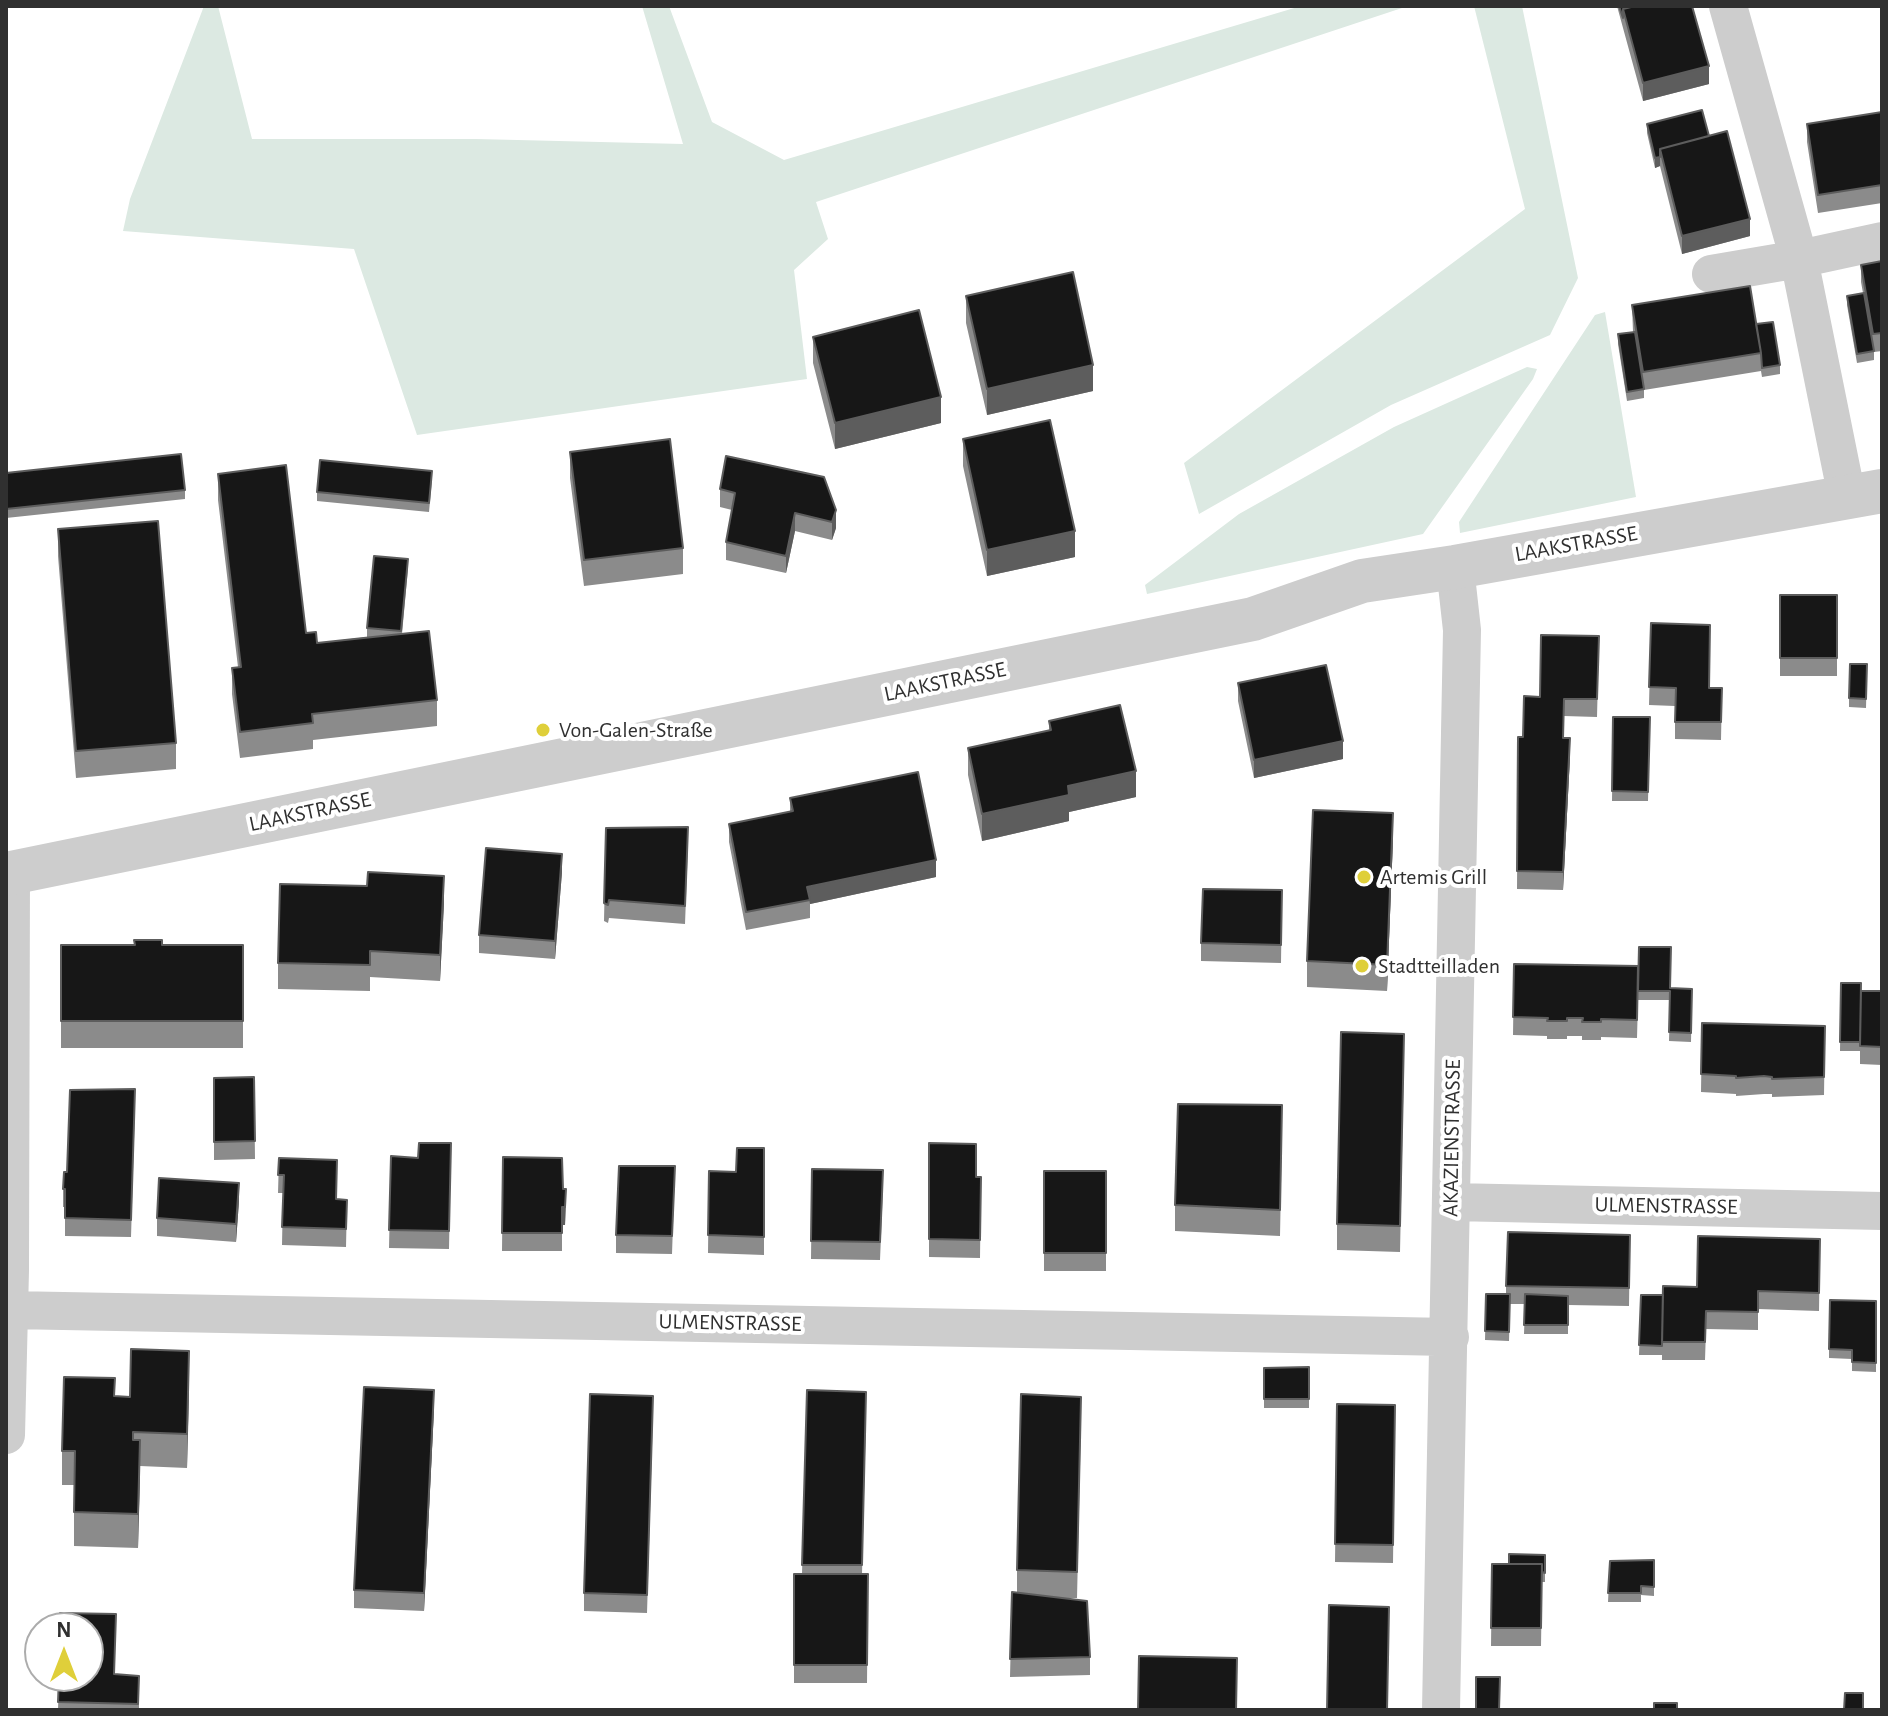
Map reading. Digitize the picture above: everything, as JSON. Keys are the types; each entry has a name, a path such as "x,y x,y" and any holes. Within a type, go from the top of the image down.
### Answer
{"street":[{"path":"1728,6 1864,494"},
{"path":"1711,274 1882,241"},
{"name":"LAAKSTRASSE","path":"9,874 1253,619 1362,581 1864,494"},
{"name":"AKAZIENSTRASSE","path":"1441,1710 1462,630 1455,567"},
{"path":"6,1435 10,1310 9,874"},
{"name":"ULMENSTRASSE","path":"1451,1202 1882,1211"},
{"name":"ULMENSTRASSE","path":"10,1310 1450,1337"}],"shaded area":[{"path":"204,6 218,6 252,139 476,139 683,144 642,6 669,6 712,122 784,160 1301,6 1408,6 816,202 828,239 794,270 807,379 417,435 354,249 123,231 130,199"},
{"path":"1474,6 1522,6 1578,278 1550,335 1391,405 1199,514 1184,463 1525,209"},
{"path":"1605,312 1636,497 1460,533 1459,522 1595,315"},
{"path":"1527,367 1537,369 1533,379 1423,534 1147,594 1145,585 1239,514 1394,427"}],"building":[{"path":"1619,6 1635,6 1623,9 1623,18"},
{"path":"1635,6 1692,6 1709,66 1643,83 1623,9"},
{"path":"1702,110 1709,136 1660,149 1660,157 1655,158 1647,124"},
{"path":"1882,112 1882,185 1818,195 1807,124"},
{"path":"1727,131 1750,219 1682,236 1660,149"},
{"path":"1882,261 1882,333 1873,334 1861,265"},
{"path":"1073,272 1093,365 987,389 966,296"},
{"path":"1750,286 1761,353 1643,372 1632,305"},
{"path":"1864,293 1874,351 1857,354 1847,296"},
{"path":"919,310 941,397 835,423 813,337"},
{"path":"1773,322 1780,365 1762,368 1756,324"},
{"path":"1635,332 1644,389 1627,392 1618,334"},
{"path":"1050,420 1075,531 987,550 963,439"},
{"path":"670,439 683,548 584,560 570,452"},
{"path":"181,454 185,490 6,509 6,473"},
{"path":"726,456 824,477 836,510 832,522 795,513 786,556 726,542 735,493 720,489"},
{"path":"320,460 432,471 429,503 317,492"},
{"path":"286,465 306,633 316,632 317,643 429,631 437,700 312,714 313,723 240,732 232,668 241,667 218,474"},
{"path":"158,521 176,743 76,751 58,529"},
{"path":"374,556 408,559 401,631 367,628"},
{"path":"1780,595 1837,595 1837,658 1780,658"},
{"path":"1651,623 1710,625 1709,688 1722,688 1721,722 1675,722 1676,688 1649,687"},
{"path":"1541,635 1599,636 1597,699 1564,699 1563,738 1570,738 1563,872 1517,871 1518,737 1523,737 1524,696 1540,697"},
{"path":"1850,664 1867,664 1866,699 1849,698"},
{"path":"1326,665 1343,741 1254,760 1238,683"},
{"path":"1120,705 1136,771 1068,786 1069,795 982,814 968,748 1051,730 1049,721"},
{"path":"1613,717 1650,717 1648,792 1612,791"},
{"path":"918,772 936,860 807,887 810,900 746,912 729,824 793,811 790,798"},
{"path":"1313,810 1393,813 1387,965 1307,961"},
{"path":"688,827 685,906 609,900 608,905 604,903 606,828"},
{"path":"486,848 562,854 555,941 479,935"},
{"path":"368,872 444,876 440,955 370,951 370,965 278,963 280,884 367,886"},
{"path":"1203,889 1282,890 1281,945 1201,943"},
{"path":"134,940 162,940 162,945 243,945 243,1021 61,1021 61,945 135,945"},
{"path":"1639,947 1671,947 1670,988 1692,989 1691,1033 1669,1032 1670,991 1638,991"},
{"path":"1514,964 1638,966 1637,1020 1582,1022 1583,1018 1547,1021 1548,1018 1513,1017"},
{"path":"1841,983 1861,983 1860,1042 1840,1042"},
{"path":"1861,991 1882,991 1882,1047 1860,1046"},
{"path":"1702,1023 1825,1026 1824,1077 1772,1079 1764,1076 1736,1078 1701,1074"},
{"path":"1341,1032 1404,1034 1400,1226 1337,1224"},
{"path":"254,1077 255,1141 214,1142 214,1078"},
{"path":"135,1089 131,1220 65,1218 63,1189 64,1172 67,1172 70,1090"},
{"path":"1178,1104 1282,1105 1280,1210 1175,1205"},
{"path":"419,1143 451,1143 449,1231 389,1230 391,1156 418,1158"},
{"path":"929,1143 976,1144 976,1177 981,1177 980,1240 929,1239"},
{"path":"737,1148 764,1148 764,1237 708,1235 709,1171 736,1172"},
{"path":"503,1157 562,1158 563,1189 566,1189 562,1233 502,1233"},
{"path":"279,1158 337,1160 336,1199 347,1200 346,1229 282,1227 284,1175 278,1175"},
{"path":"619,1166 675,1166 672,1236 616,1235"},
{"path":"812,1169 883,1170 880,1242 811,1241"},
{"path":"1044,1171 1106,1171 1106,1253 1044,1253"},
{"path":"159,1178 239,1183 236,1224 157,1218"},
{"path":"1508,1232 1630,1235 1629,1288 1506,1286"},
{"path":"1698,1236 1820,1239 1819,1293 1758,1291 1758,1312 1706,1311 1705,1342 1662,1342 1663,1286 1697,1287"},
{"path":"1486,1294 1510,1294 1509,1332 1485,1331"},
{"path":"1525,1294 1568,1296 1568,1325 1524,1325"},
{"path":"1641,1295 1663,1295 1662,1346 1639,1345"},
{"path":"1830,1300 1876,1301 1876,1363 1852,1362 1852,1350 1829,1349"},
{"path":"131,1349 189,1351 187,1434 133,1432 133,1440 140,1440 138,1514 74,1512 75,1451 62,1451 64,1377 115,1378 114,1396 130,1397"},
{"path":"1309,1367 1309,1399 1264,1399 1264,1368"},
{"path":"364,1387 434,1390 424,1593 354,1590"},
{"path":"807,1390 866,1392 862,1565 802,1565"},
{"path":"590,1394 653,1396 647,1595 584,1593"},
{"path":"1021,1394 1081,1397 1077,1572 1017,1570"},
{"path":"1337,1404 1395,1405 1393,1545 1335,1544"},
{"path":"1509,1554 1545,1555 1545,1573 1542,1572 1542,1564 1509,1564"},
{"path":"1654,1560 1654,1587 1641,1586 1641,1593 1608,1593 1610,1561"},
{"path":"1492,1564 1542,1564 1541,1628 1491,1628"},
{"path":"794,1574 868,1574 867,1665 794,1665"},
{"path":"1012,1592 1087,1601 1090,1657 1010,1659"},
{"path":"1329,1605 1389,1607 1387,1710 1327,1710"},
{"path":"104,1614 116,1614 114,1674 139,1676 138,1704 58,1702 58,1692 104,1692"},
{"path":"1139,1656 1237,1658 1236,1710 1138,1710"},
{"path":"1476,1677 1500,1677 1499,1710 1476,1710"},
{"path":"1845,1693 1863,1693 1863,1710 1844,1710"},
{"path":"1654,1703 1677,1703 1677,1710 1654,1710"}],"place":[{"name":"Von-Galen-Straße","path":"543,730"},
{"name":"Artemis Grill","path":"1364,877"},
{"name":"Stadtteilladen","path":"1362,966"}]}
